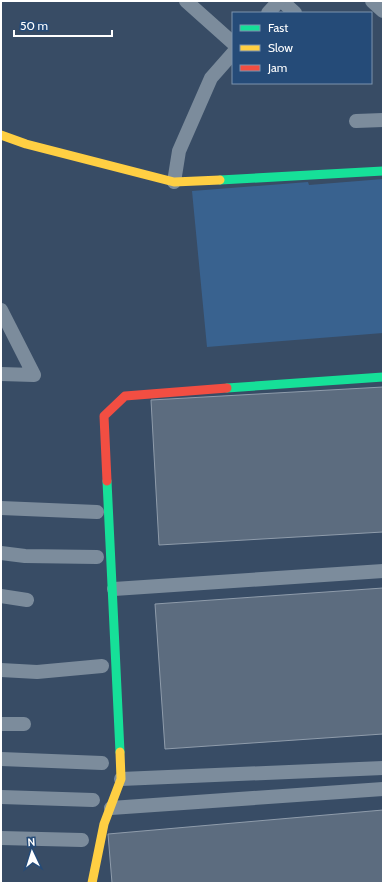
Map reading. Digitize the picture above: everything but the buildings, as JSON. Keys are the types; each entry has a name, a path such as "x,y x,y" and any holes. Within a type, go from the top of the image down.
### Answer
{"street":[{"path":"186,1 232,42"},
{"path":"269,12 279,1"},
{"path":"282,1 294,12"},
{"path":"372,1 383,11"},
{"path":"174,182 179,151 211,78 232,54"},
{"path":"356,120 383,120"},
{"path":"1,135 26,144 174,182 383,171"},
{"path":"1,310 34,375 1,374"},
{"path":"92,883 104,824 121,779 114,589 104,416 125,396 383,376"},
{"path":"1,508 97,512"},
{"path":"1,553 25,556 97,557"},
{"path":"114,589 383,571"},
{"path":"1,596 27,600"},
{"path":"1,670 37,672 102,666"},
{"path":"1,724 24,724"},
{"path":"1,759 102,763"},
{"path":"121,779 383,768"},
{"path":"111,808 383,788"},
{"path":"1,798 93,800"},
{"path":"1,838 82,840"}],"shaded area":[{"path":"383,179 383,333 207,347 192,191 308,182 309,185"}],"traffic: fast":[{"path":"220,180 383,171"},
{"path":"227,388 383,377"},
{"path":"107,481 120,752"}],"traffic: slow":[{"path":"1,135 26,144 174,182 220,180"},
{"path":"92,883 104,824 121,779 120,752"}],"traffic: jam":[{"path":"107,481 104,416 125,396 227,388"}]}
